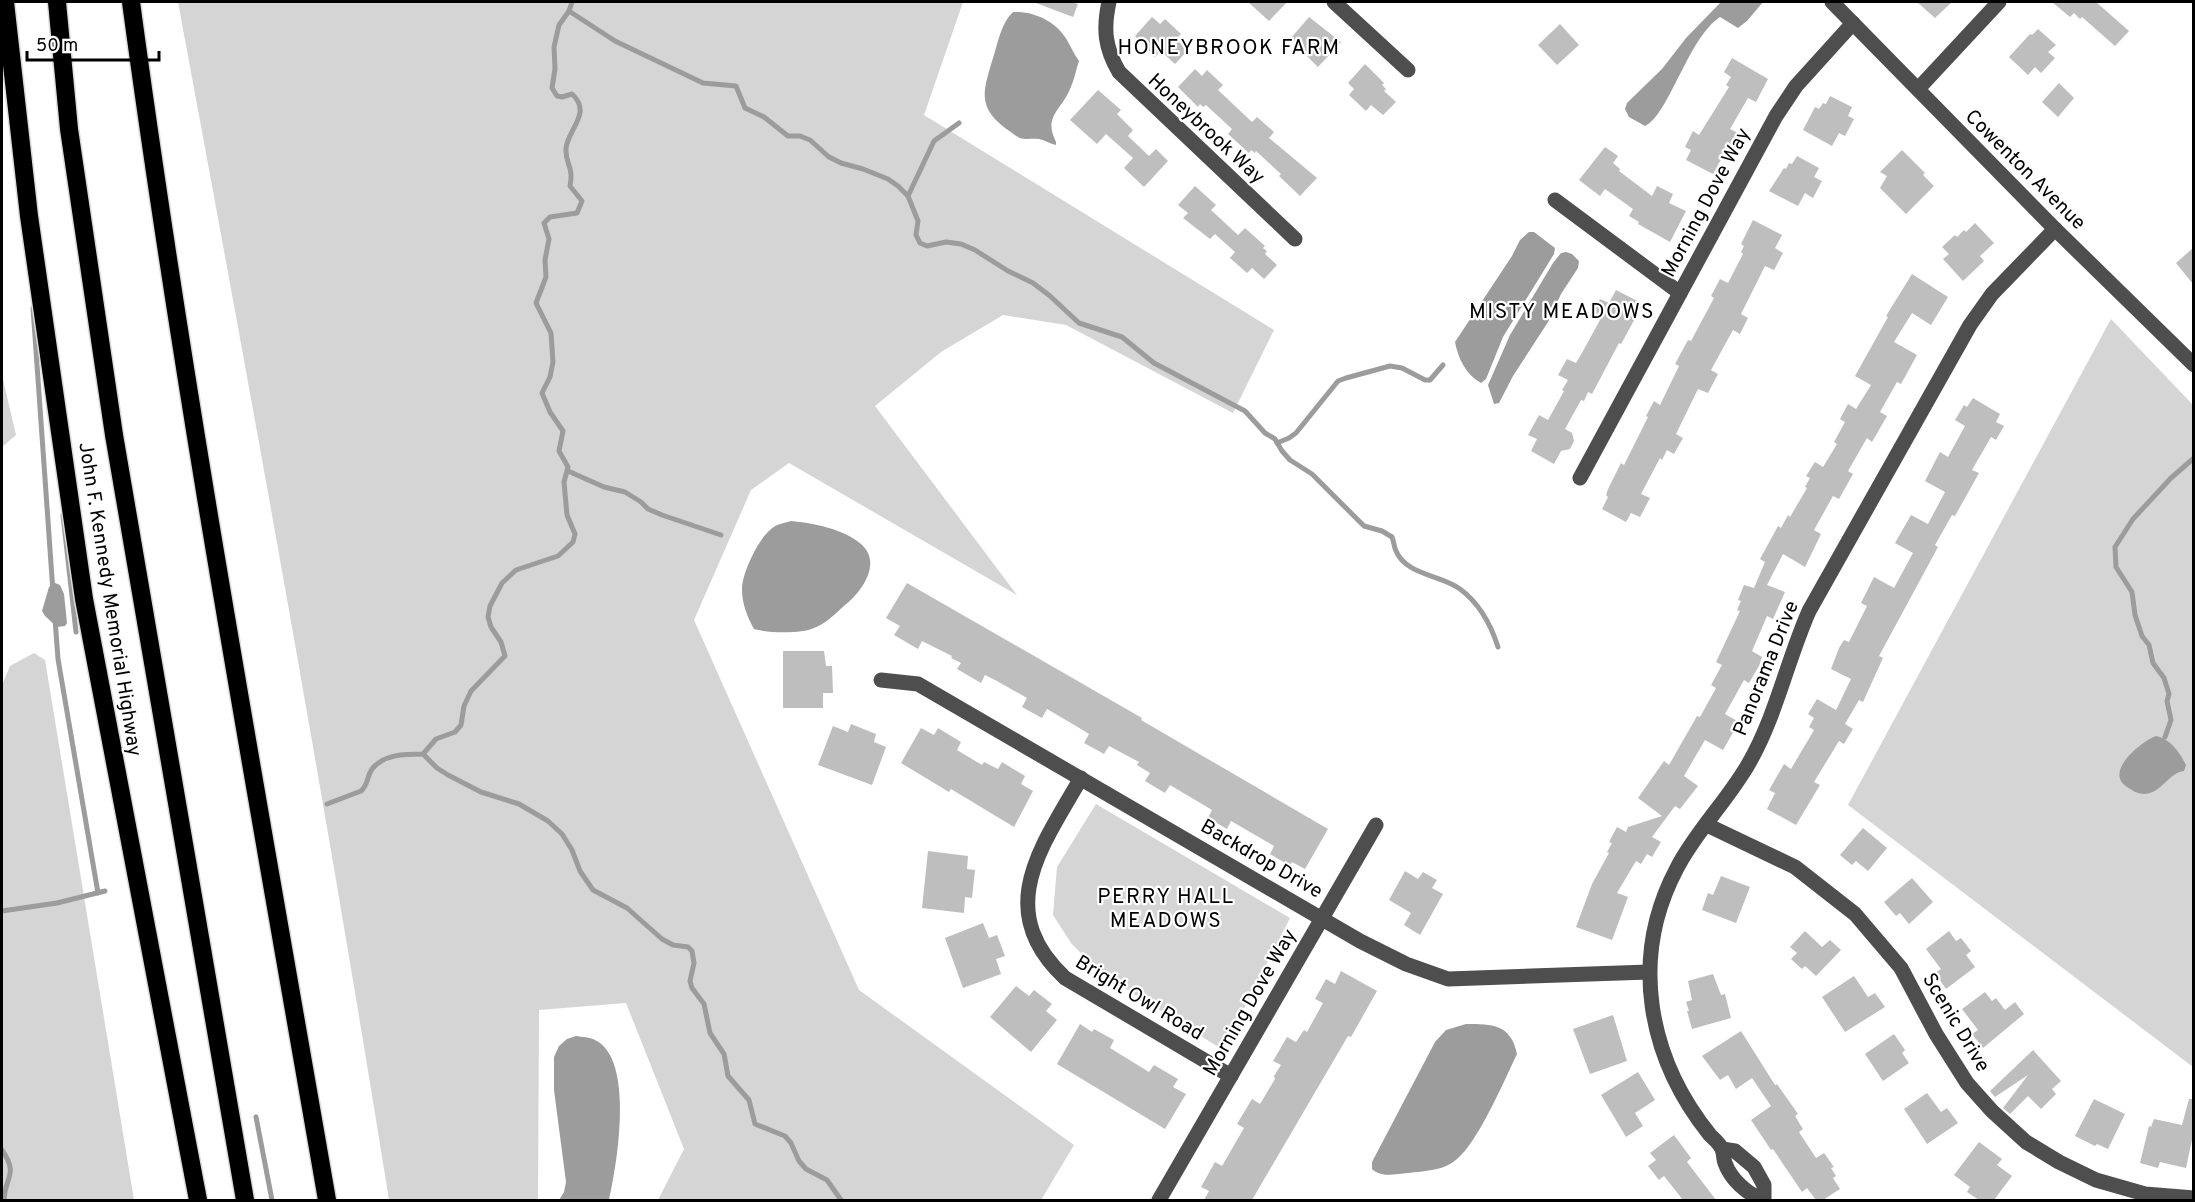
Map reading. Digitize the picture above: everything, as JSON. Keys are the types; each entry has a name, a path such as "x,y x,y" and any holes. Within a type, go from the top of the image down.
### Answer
{"highway":[{"name":"John F. Kennedy Memorial Highway","path":"5,2 29,216 84,599 198,1200"},
{"path":"57,2 69,129 114,435 244,1200"},
{"path":"131,2 189,398 327,1200"}],"street":[{"name":"Honeybrook Way","path":"1109,2 1105,29 1107,45 1119,72 1295,239"},
{"path":"1334,2 1408,70"},
{"name":"Cowenton Avenue","path":"1832,2 2055,229 2193,365"},
{"path":"1918,89 1999,2"},
{"name":"Morning Dove Way","path":"1580,478 1786,99 1853,23"},
{"path":"1555,200 1680,293"},
{"name":"Panorama Drive","path":"1722,1149 1736,1151 1754,1167 1764,1185 1763,1200 1749,1194 1735,1179 1725,1163 1722,1149 1689,1107 1665,1059 1651,1004 1649,972 1654,935 1667,889 1677,867 1734,787 1758,746 1797,639 1824,583 1970,325 1992,294 2055,229"},
{"name":"Backdrop Drive","path":"881,680 918,684 1360,940 1407,964 1448,979 1649,972"},
{"name":"Bright Owl Road","path":"1081,778 1038,854 1030,879 1027,906 1032,929 1042,951 1065,978 1231,1076"},
{"name":"Morning Dove Way","path":"1160,1200 1376,825"},
{"name":"Scenic Drive","path":"1707,825 1795,867 1855,914 1901,968 1936,1034 1967,1083 1992,1111 2026,1142 2059,1162 2096,1180 2145,1194 2193,1198"}],"shaded area":[{"path":"178,2 963,2 924,115 1274,330 1233,413 1066,325 1003,315 941,352 875,406 1017,595 789,463 751,490 694,620 859,990 1074,1145 1041,1200 658,1200 684,1149 626,1003 539,1010 538,1200 389,1200 287,600"},
{"path":"1721,2 1763,2 1738,28 1720,17 1709,27 1698,41 1654,119 1645,126 1629,117 1625,109 1627,103 1662,69 1686,38"},
{"path":"1013,12 1036,15 1057,27 1079,61 1070,89 1052,120 1052,133 1056,145 1039,139 1018,137 996,120 986,104 985,88 998,40"},
{"path":"1529,232 1534,232 1555,248 1554,254 1503,337 1486,379 1481,383 1464,366 1455,342 1512,256 1520,240"},
{"path":"1566,252 1579,261 1578,268 1499,403 1494,404 1488,385 1510,335 1553,263 1561,253"},
{"path":"2111,319 2193,405 2193,1067 1848,805"},
{"path":"2,375 16,435 2,447"},
{"path":"791,521 809,523 846,534 861,544 867,552 870,569 857,594 818,626 793,632 754,629 743,600 742,589 745,574 765,535 775,526"},
{"path":"55,583 60,585 64,594 67,623 65,626 57,627 42,611 49,587"},
{"path":"34,653 45,660 134,1200 2,1200 2,685 10,666"},
{"path":"2156,736 2171,743 2178,751 2186,765 2184,771 2173,775 2155,791 2144,794 2135,792 2121,781 2119,773 2134,750"},
{"path":"1096,804 1290,918 1223,1050 1099,972 1071,943 1053,915 1057,867"},
{"path":"1466,1024 1484,1024 1505,1031 1514,1044 1517,1054 1473,1139 1457,1159 1440,1168 1394,1175 1376,1172 1372,1169 1372,1162 1435,1042 1446,1030"},
{"path":"576,1036 595,1040 607,1051 615,1068 619,1090 619,1139 609,1200 559,1200 566,1182 554,1090 554,1057 559,1046 567,1039"}],"building":[{"path":"1036,2 1070,2 1078,4 1073,17"},
{"path":"1248,2 1287,2 1269,21"},
{"path":"1917,2 1952,2 1935,18"},
{"path":"2052,2 2096,2 2129,31 2115,46 2082,17 2080,19 2074,13 2070,17"},
{"path":"1152,17 1160,24 1165,19 1181,34 1176,39 1188,50 1175,64 1163,53 1155,57 1135,36"},
{"path":"1309,17 1341,42 1318,67 1307,56 1309,54 1291,38"},
{"path":"1560,24 1579,45 1557,65 1538,45"},
{"path":"2038,29 2056,45 2048,52 2055,58 2041,73 2035,67 2028,75 2009,57 2030,34 2032,35"},
{"path":"1732,58 1768,79 1756,102 1748,98 1730,129 1738,133 1713,174 1686,160 1691,150 1685,147 1693,131 1699,135 1729,87 1726,85 1731,77 1724,72"},
{"path":"1365,64 1384,83 1382,85 1386,89 1384,91 1396,102 1383,115 1371,105 1366,111 1349,95 1354,89 1348,83"},
{"path":"1195,69 1202,76 1207,70 1223,85 1218,90 1252,122 1257,117 1274,132 1269,138 1317,178 1300,196 1256,151 1255,153 1251,150 1249,153 1228,134 1232,129 1206,105 1203,107 1200,104 1198,107 1178,87"},
{"path":"2059,83 2074,98 2058,117 2042,102"},
{"path":"1098,90 1121,110 1117,114 1133,130 1128,136 1149,156 1156,149 1168,161 1144,187 1124,168 1133,158 1106,134 1097,144 1070,120"},
{"path":"1830,96 1852,107 1848,116 1854,119 1845,136 1839,133 1832,146 1803,130 1815,107 1819,109 1823,103 1826,104"},
{"path":"1605,147 1618,156 1613,163 1620,169 1619,171 1652,196 1657,186 1673,194 1669,203 1686,211 1670,242 1638,224 1639,222 1629,216 1633,209 1605,189 1600,196 1579,180"},
{"path":"1902,150 1925,173 1923,175 1934,186 1906,214 1880,188 1887,176 1880,172"},
{"path":"1797,156 1819,168 1814,177 1822,181 1813,198 1805,193 1798,206 1769,191 1784,168 1786,169 1789,163 1792,164"},
{"path":"1195,186 1216,205 1211,210 1238,235 1245,228 1265,246 1263,248 1267,251 1265,254 1277,265 1264,279 1252,268 1247,273 1230,258 1235,252 1215,234 1210,239 1183,218 1188,213 1178,205"},
{"path":"1753,220 1782,235 1775,248 1783,253 1774,270 1765,266 1741,314 1748,318 1740,334 1733,330 1711,370 1718,374 1708,393 1698,389 1676,434 1683,438 1674,454 1667,450 1662,460 1660,458 1641,494 1650,498 1640,517 1631,513 1626,522 1602,509 1608,497 1606,495 1608,489 1621,463 1624,465 1654,401 1660,405 1679,366 1675,364 1688,340 1691,341 1714,298 1711,296 1720,279 1728,283 1743,254 1741,252 1744,246 1741,244"},
{"path":"1975,223 1994,243 1980,256 1984,261 1963,281 1943,259 1949,254 1942,247 1955,235 1957,237 1964,230 1966,232"},
{"path":"2193,248 2193,284 2176,263"},
{"path":"1912,274 1948,297 1931,325 1912,313 1894,342 1917,355 1901,384 1897,382 1880,412 1887,416 1872,442 1867,438 1848,471 1853,474 1839,499 1833,496 1814,530 1821,534 1805,567 1783,554 1767,585 1785,592 1773,619 1767,616 1752,651 1762,657 1759,666 1749,683 1744,680 1725,714 1739,722 1723,750 1705,740 1684,776 1698,786 1680,809 1675,806 1652,837 1661,842 1652,857 1647,854 1641,864 1636,861 1617,893 1628,897 1612,940 1576,927 1592,884 1609,853 1607,852 1612,843 1609,842 1617,827 1626,832 1628,827 1662,816 1638,798 1664,761 1669,765 1716,688 1711,685 1722,665 1716,662 1740,611 1737,610 1741,601 1738,600 1744,585 1754,588 1765,562 1760,559 1778,526 1781,528 1788,515 1790,517 1807,488 1805,487 1810,478 1806,476 1815,462 1823,467 1837,444 1834,442 1845,422 1840,419 1848,404 1856,409 1871,385 1855,376 1888,317 1886,316"},
{"path":"1616,290 1643,304 1592,394 1588,392 1584,401 1581,400 1565,429 1572,433 1574,441 1570,449 1561,451 1554,464 1531,451 1537,439 1528,435 1539,415 1548,420 1568,380 1558,375 1567,359 1576,363 1583,351 1600,320 1592,315 1600,299 1609,303"},
{"path":"1973,398 2000,414 1996,422 2004,426 1996,440 1991,437 1972,470 1979,473 1955,516 1952,515 1935,545 1938,547 1879,656 1883,658 1863,702 1859,700 1845,724 1853,729 1844,744 1839,741 1814,782 1820,785 1796,825 1767,809 1775,793 1769,790 1784,764 1791,769 1814,730 1809,727 1814,718 1808,714 1817,699 1836,710 1851,679 1831,669 1839,648 1844,640 1849,642 1867,606 1861,603 1874,577 1894,588 1913,553 1895,543 1911,515 1928,524 1945,492 1925,481 1940,452 1948,457 1965,426 1955,420 1964,405 1967,407"},
{"path":"907,583 1142,718 1141,720 1328,829 1305,869 1292,862 1290,866 1270,854 1274,846 1231,821 1227,829 1208,818 1212,810 1170,785 1165,793 1145,781 1150,773 1137,765 1139,762 1109,746 1104,754 1084,743 1089,734 1047,709 1042,718 1022,707 1027,698 997,681 985,675 981,683 957,669 961,663 951,658 952,656 922,641 918,649 894,635 900,626 886,618"},
{"path":"783,651 824,651 826,666 832,666 833,693 823,693 823,708 783,708"},
{"path":"851,724 876,734 874,742 886,747 872,785 818,765 833,726 848,732"},
{"path":"921,728 934,735 938,728 961,742 957,750 982,765 984,762 998,769 1002,762 1025,776 1021,784 1033,791 1014,827 951,789 949,792 901,763"},
{"path":"1863,828 1887,848 1868,871 1856,861 1852,865 1840,855"},
{"path":"928,851 968,856 967,869 975,870 972,898 965,897 964,913 922,908"},
{"path":"1405,871 1418,879 1423,872 1437,880 1432,888 1443,894 1420,935 1404,925 1411,913 1389,900"},
{"path":"1721,876 1750,887 1736,923 1702,910 1708,893 1713,895"},
{"path":"1912,878 1933,902 1909,924 1900,913 1896,916 1884,902"},
{"path":"983,923 989,938 997,935 1005,956 996,959 1001,974 963,988 945,938"},
{"path":"1805,931 1822,947 1830,940 1841,950 1816,976 1805,966 1802,969 1791,959 1797,953 1790,947"},
{"path":"1949,931 1956,941 1961,938 1971,951 1966,955 1975,967 1946,989 1935,973 1941,969 1926,949"},
{"path":"1341,971 1377,991 1351,1037 1348,1036 1252,1200 1204,1200 1209,1191 1201,1187 1215,1162 1222,1166 1244,1128 1237,1124 1252,1099 1260,1104 1275,1079 1274,1076 1281,1065 1273,1061 1287,1037 1296,1042 1304,1030 1307,1032 1323,1003 1315,999 1326,979 1335,984"},
{"path":"1713,974 1721,995 1725,994 1731,1018 1692,1029 1686,1002 1692,1000 1688,981"},
{"path":"1854,976 1868,997 1875,993 1885,1007 1845,1032 1822,997"},
{"path":"1016,986 1029,996 1034,990 1052,1004 1046,1011 1057,1020 1031,1052 990,1017"},
{"path":"1985,992 1992,1001 1996,998 2005,1010 2015,1002 2024,1014 1983,1048 1972,1034 1978,1030 1962,1009"},
{"path":"1613,1015 1627,1061 1590,1074 1573,1029"},
{"path":"1080,1024 1092,1032 1094,1029 1114,1040 1110,1048 1149,1072 1154,1065 1178,1079 1173,1087 1186,1094 1165,1129 1057,1064"},
{"path":"1741,1031 1775,1085 1777,1084 1798,1114 1795,1116 1803,1129 1799,1132 1816,1158 1824,1153 1834,1167 1831,1168 1836,1176 1833,1178 1840,1189 1823,1200 1816,1200 1807,1188 1802,1192 1751,1120 1771,1106 1752,1078 1736,1089 1728,1075 1720,1080 1702,1056"},
{"path":"1894,1034 1905,1050 1902,1053 1909,1063 1883,1081 1865,1054"},
{"path":"2033,1050 2061,1081 2052,1089 2056,1094 2041,1109 2028,1096 2010,1114 2003,1108 2028,1075 1995,1097 1990,1091"},
{"path":"1638,1072 1655,1100 1635,1113 1643,1126 1626,1137 1601,1095"},
{"path":"1927,1093 1941,1112 1947,1108 1958,1123 1927,1144 1904,1109"},
{"path":"2094,1099 2125,1114 2108,1149 2097,1144 2095,1146 2075,1136"},
{"path":"2189,1099 2193,1099 2193,1135 2186,1168 2160,1162 2158,1168 2140,1163 2149,1126 2151,1127 2154,1119 2182,1125"},
{"path":"1674,1135 1691,1158 1687,1162 1716,1200 1683,1200 1664,1176 1659,1180 1648,1166 1656,1160 1650,1153"},
{"path":"1979,1142 2002,1159 1997,1165 2012,1176 1994,1200 1979,1200 1967,1192 1970,1187 1954,1175"}],"waterway":[{"path":"327,804 361,791 372,769 382,760 402,755 423,754 436,739 455,732 461,725 464,706 471,691 505,656 501,642 491,627 488,617 490,606 502,583 516,570 558,556 573,542 575,534 567,515 564,482 568,467 559,451 563,431 550,412 542,393 550,377 553,362 551,333 536,303 546,277 545,260 549,239 544,223 550,217 577,213 582,201 570,186 571,174 566,154 567,142 580,115 580,108 572,94 557,96 552,88 555,69 554,47 559,25 569,11 572,2"},
{"path":"569,11 615,41 703,83 736,86 745,108 764,117 788,136 800,136 810,140 829,157 888,179 908,196 918,221 916,235 920,243 927,246 946,242 961,244 975,250 1008,271 1033,283 1079,323 1122,337 1154,363 1245,411 1265,433 1275,439 1290,460 1312,474 1364,526 1382,531 1392,537 1396,551 1408,565 1452,584 1467,595 1484,615 1498,647"},
{"path":"908,196 934,141 959,123"},
{"path":"33,308 53,592"},
{"path":"1277,443 1296,433 1338,381 1390,366 1402,368 1425,380 1430,380 1443,365"},
{"path":"2165,737 2171,720 2167,701 2169,694 2164,678 2153,663 2149,645 2142,636 2135,615 2132,592 2116,567 2115,547 2133,519 2171,478 2194,458"},
{"path":"568,471 604,487 625,492 648,509 662,515 721,535"},
{"path":"63,515 76,632"},
{"path":"55,619 58,659 98,893"},
{"path":"423,754 448,775 481,792 519,804 548,821 562,834 572,850 580,871 593,890 627,908 662,939 673,945 688,947 692,951 694,963 690,981 692,988 704,1004 710,1033 724,1054 728,1076 749,1100 755,1124 785,1136 791,1143 799,1161 806,1169 827,1180 841,1200"},
{"path":"2,911 57,903 105,891"},
{"path":"256,1117 272,1200"},
{"path":"2,1150 10,1165 4,1200"}],"district":[{"name":"HONEYBROOK FARM","path":"1229,47"},
{"name":"MISTY MEADOWS","path":"1562,311"},
{"name":"PERRY HALL MEADOWS","path":"1166,908"}]}
